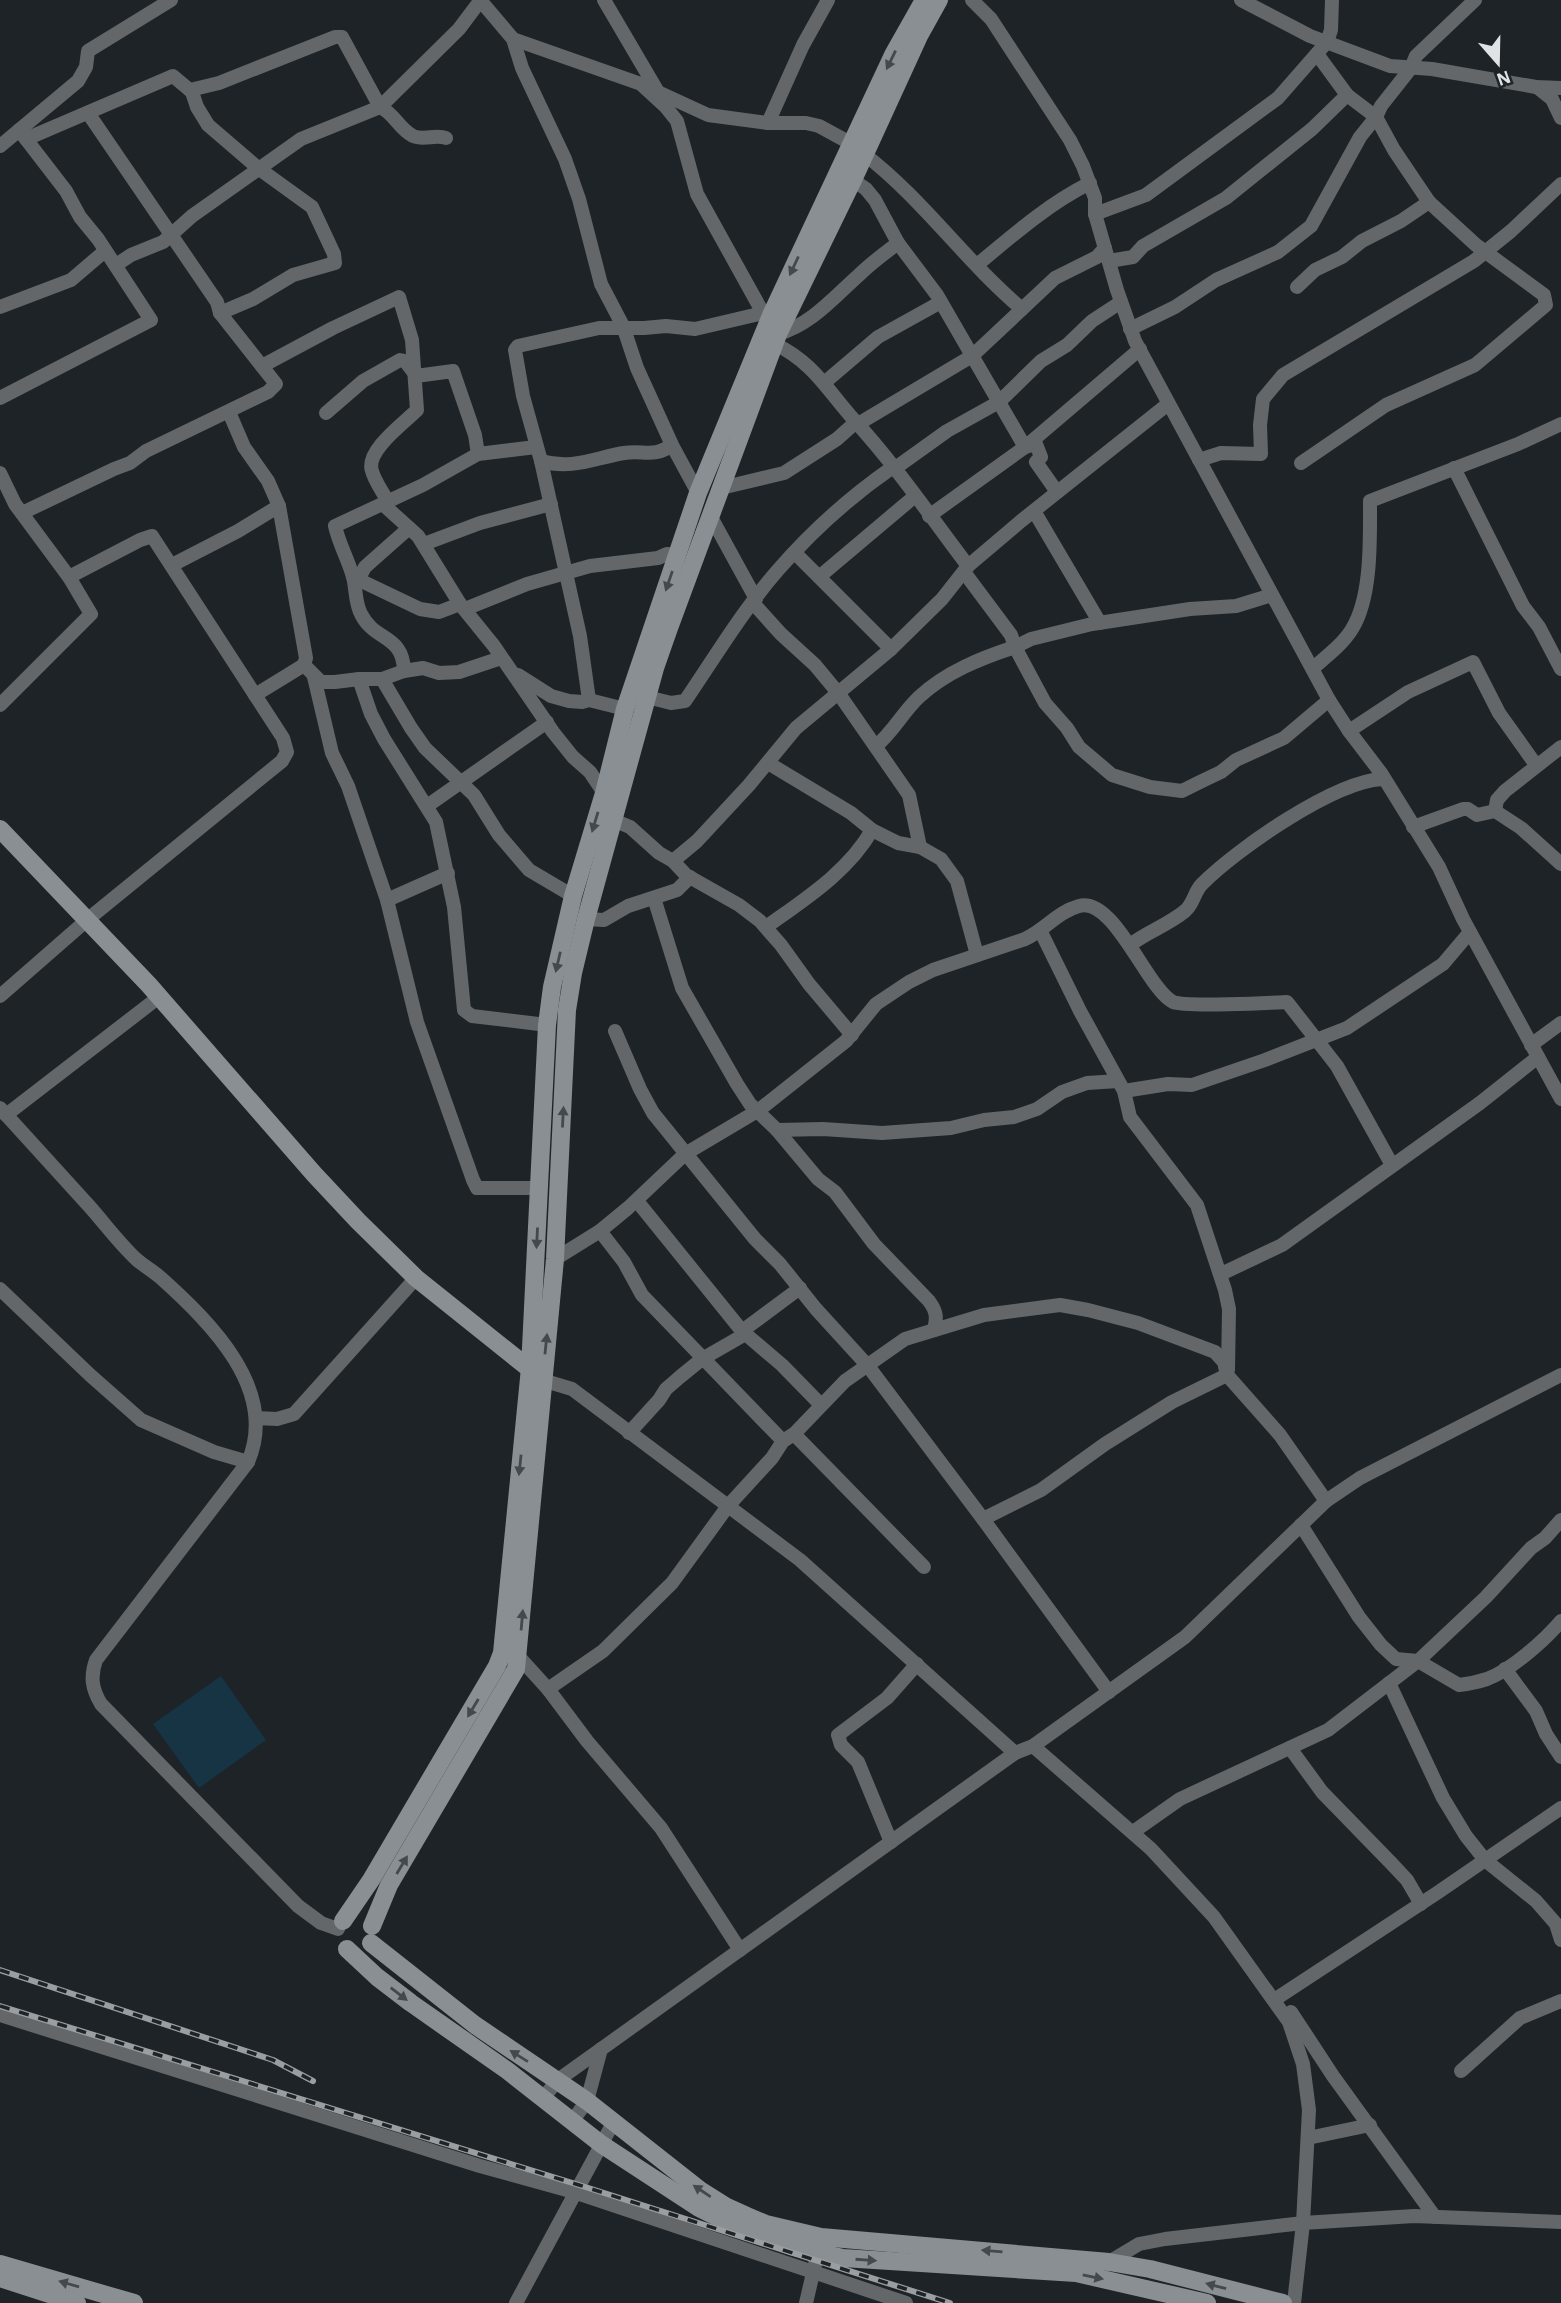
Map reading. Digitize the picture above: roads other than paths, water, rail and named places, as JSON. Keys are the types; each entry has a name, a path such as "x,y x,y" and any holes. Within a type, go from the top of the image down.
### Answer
{"street":[{"path":"22,134 78,81 86,67 88,51 171,0"},
{"path":"604,0 654,93 677,121 697,194 768,313"},
{"path":"768,122 803,45 828,0"},
{"path":"923,0 893,55 858,149 853,180 776,339 669,628 647,697 586,919 567,1010 555,1259 536,1374 502,1653 497,1666 392,1844 341,1925 341,1944 411,2004 573,2120 601,2144 699,2208 768,2239 819,2245 1109,2262 1150,2269 1283,2303"},
{"path":"347,1949 361,1951 371,1935 389,1885 512,1678 519,1657 536,1374 539,1188 547,1025 552,987 573,896 604,793 625,709 698,494 768,313 939,0"},
{"path":"972,0 991,19 1070,140 1090,183 1096,214 1130,329 1168,404 1329,700 1381,773 1382,779 1439,867 1470,932 1561,1099"},
{"path":"1241,0 1310,36 1390,66 1432,69 1536,87 1561,88"},
{"path":"1096,214 1146,195 1159,187 1278,98 1327,42 1331,30 1332,0"},
{"path":"1130,329 1175,307 1216,279 1278,251 1311,226 1360,137 1411,68 1416,56 1475,0"},
{"path":"116,265 163,242 170,234 300,139 380,107 458,29 480,1 513,39 523,68 565,159 579,199 597,272 623,327 636,368 698,494"},
{"path":"190,90 219,83 335,37 342,37 380,107 390,111 409,134 419,139 441,136 446,138"},
{"path":"513,39 641,84 654,93 708,115 819,126 858,149 908,190 1000,290 1022,309"},
{"path":"1301,463 1386,405 1475,365 1546,305 1544,295 1488,251 1476,245 1429,202 1376,117 1347,95 1317,54"},
{"path":"0,146 22,134 88,113 173,76 190,90 208,125 258,168 312,207 332,247 335,263 293,275 253,299 220,313"},
{"path":"1536,87 1552,99 1561,118"},
{"path":"721,488 785,473 857,423 972,356 1055,278 1107,254 1133,257 1143,246 1226,198 1312,129 1347,95"},
{"path":"22,513 130,463 146,451 268,392 276,384 220,313 217,302 88,113"},
{"path":"0,398 151,320 116,265 80,217 66,191 22,134"},
{"path":"853,180 875,200 898,243 941,302 1026,447"},
{"path":"977,265 1033,218 1071,192 1090,183"},
{"path":"1199,460 1221,453 1261,454 1263,399 1283,375 1401,303 1450,277 1488,251 1561,184"},
{"path":"1297,287 1315,270 1342,257 1362,240 1401,221 1429,202"},
{"path":"776,339 810,319 861,272 898,243"},
{"path":"0,307 71,280 105,251"},
{"path":"262,366 399,297 412,341 417,410 378,447 371,463 371,471 388,502 386,507 424,544 438,571 463,607 573,757 590,772 604,793"},
{"path":"824,383 878,337 941,302"},
{"path":"647,697 671,703 685,701 778,569 836,510 947,431 999,402 1041,361 1067,345 1092,321 1121,302"},
{"path":"589,700 580,636 551,504 523,396 515,349 518,346 599,328 666,326 695,329 768,313"},
{"path":"776,339 796,354 824,383 894,468 1011,635 1045,703 1079,747 1112,775 1150,787 1182,791 1221,772 1236,760 1284,738 1329,700"},
{"path":"929,516 1026,447 1140,349"},
{"path":"326,413 363,381 400,360 405,361 416,376"},
{"path":"416,376 453,371 475,435 478,454"},
{"path":"673,861 696,841 796,728 891,649 942,599 966,569 1168,404"},
{"path":"229,412 244,447 268,481 279,506 306,658 304,665 255,695"},
{"path":"1313,668 1350,633 1358,619 1370,556 1370,501 1518,444 1561,424"},
{"path":"1026,447 1036,444 1041,457 1036,461 1057,492"},
{"path":"404,671 404,657 399,647 387,641 361,615 356,578 343,555 335,526 424,485 478,454 539,454 557,466 625,453 661,453 672,445"},
{"path":"1454,468 1523,606 1539,626 1561,669"},
{"path":"0,473 22,513 89,607 91,614 89,619 0,705"},
{"path":"819,577 915,496"},
{"path":"424,544 480,523 551,504"},
{"path":"172,565 279,506"},
{"path":"1034,511 1085,602 1100,623"},
{"path":"712,517 754,601 768,621 815,666 839,694 909,795 920,847"},
{"path":"356,578 409,528"},
{"path":"0,996 87,920 282,761 287,752 283,738 152,536 69,578"},
{"path":"796,553 891,649"},
{"path":"356,578 420,609 439,611 463,607 527,584 590,566 617,564 667,554 678,556"},
{"path":"876,746 920,697 977,659 1040,636 1100,623 1190,609 1236,606 1272,596"},
{"path":"304,665 321,682 382,679 423,668 439,673 459,672 501,658"},
{"path":"1349,731 1408,692 1473,662 1499,713 1536,765"},
{"path":"511,670 551,696 569,701 589,700 625,709"},
{"path":"314,677 332,752 348,786 387,900 417,1022 477,1188 539,1188"},
{"path":"359,679 371,714 384,739 436,822 454,907 464,1010 472,1016 547,1025"},
{"path":"382,679 425,748 474,795 499,835 529,870 573,896"},
{"path":"427,806 547,722"},
{"path":"1495,811 1497,800 1505,791 1561,747"},
{"path":"768,762 851,813 873,830 898,843 920,847 941,859 957,881 977,955"},
{"path":"1130,945 1144,934 1177,918 1188,908 1199,887 1220,867 1265,835 1322,799 1369,780 1382,779"},
{"path":"1413,827 1463,809 1477,816 1495,811 1521,828 1561,864"},
{"path":"613,820 630,827 690,877 739,905 766,927 852,1035"},
{"path":"0,829 159,997 314,1174 416,1278 536,1374 572,1389 800,1560 1016,1753"},
{"path":"766,927 831,878 849,861 873,830"},
{"path":"387,900 448,873"},
{"path":"586,919 604,920 628,906 677,890 690,877"},
{"path":"654,898 682,988 737,1084 750,1104 759,1110 825,1186 835,1192 874,1244 929,1301 936,1310 934,1330"},
{"path":"555,1259 600,1231 637,1201 685,1154 759,1110 852,1035 876,1004 909,982 1025,939 1060,914 1087,904 1095,906 1130,945 1161,993 1177,1003 1287,1002 1337,1066 1392,1165"},
{"path":"1040,930 1121,1086 1130,1117 1197,1205 1221,1273 1229,1310 1227,1375"},
{"path":"777,1130 823,1129 881,1133 951,1128 984,1120 1014,1117 1037,1109 1049,1099 1087,1083 1121,1086 1192,1085 1232,1073 1347,1028 1443,964 1470,932"},
{"path":"159,997 3,1112 136,1259 182,1298 228,1349 255,1403 256,1444 248,1462 96,1660 92,1683 101,1704 298,1906 321,1923 341,1925 356,1916 362,1917 371,1935 475,2025 558,2080 690,2183 727,2207 819,2245 867,2260 1076,2273 1207,2303"},
{"path":"1221,1273 1282,1245 1480,1103 1561,1023"},
{"path":"615,1031 653,1113 755,1239 868,1366 1109,1692"},
{"path":"637,1201 742,1331 782,1365 821,1405"},
{"path":"600,1231 624,1262 642,1295 703,1358 924,1567"},
{"path":"256,1418 277,1419 294,1414 416,1278"},
{"path":"629,1433 666,1389 703,1358 742,1336 742,1331 800,1288"},
{"path":"0,1289 141,1420 214,1452 248,1462"},
{"path":"548,1689 603,1651 672,1583 728,1506 789,1437 845,1381 905,1339 985,1315 1060,1305 1138,1323 1216,1352 1224,1362 1227,1375 1280,1436 1326,1501"},
{"path":"983,1519 1041,1490 1105,1444 1172,1402 1227,1375"},
{"path":"543,2098 558,2080 601,2049 1016,1753 1033,1746 1185,1637 1326,1501 1360,1478 1561,1375"},
{"path":"1133,1832 1180,1799 1328,1730 1418,1661 1486,1597 1561,1520"},
{"path":"1301,1525 1373,1635 1396,1659 1418,1661 1459,1685 1487,1679 1505,1669 1561,1621"},
{"path":"519,1657 661,1828 740,1950"},
{"path":"891,1842 858,1762 841,1745 838,1735 887,1698 917,1664"},
{"path":"1505,1669 1536,1711 1546,1734 1561,1757"},
{"path":"1389,1683 1443,1798 1466,1836 1485,1860 1536,1901 1556,1924 1561,1940"},
{"path":"1033,1746 1133,1832 1214,1917 1278,1998 1435,2217"},
{"path":"1290,1748 1322,1792 1406,1880 1421,1904"},
{"path":"1278,1998 1561,1808"},
{"path":"1278,1998 1303,2064 1309,2110 1303,2223 1294,2303"},
{"path":"1461,2071 1520,2018 1561,2001"},
{"path":"0,2015 574,2193 906,2303"},
{"path":"573,2120 587,2101 601,2049"},
{"path":"516,2303 613,2123"},
{"path":"1308,2138 1370,2125"},
{"path":"1109,2262 1139,2244 1303,2223 1435,2217 1561,2222"},
{"path":"806,2303 819,2245"},
{"path":"0,2264 134,2303"},
{"path":"0,2278 77,2303"}],"railway":[{"path":"0,1970 273,2060 313,2081"},
{"path":"0,2006 950,2303"}]}
